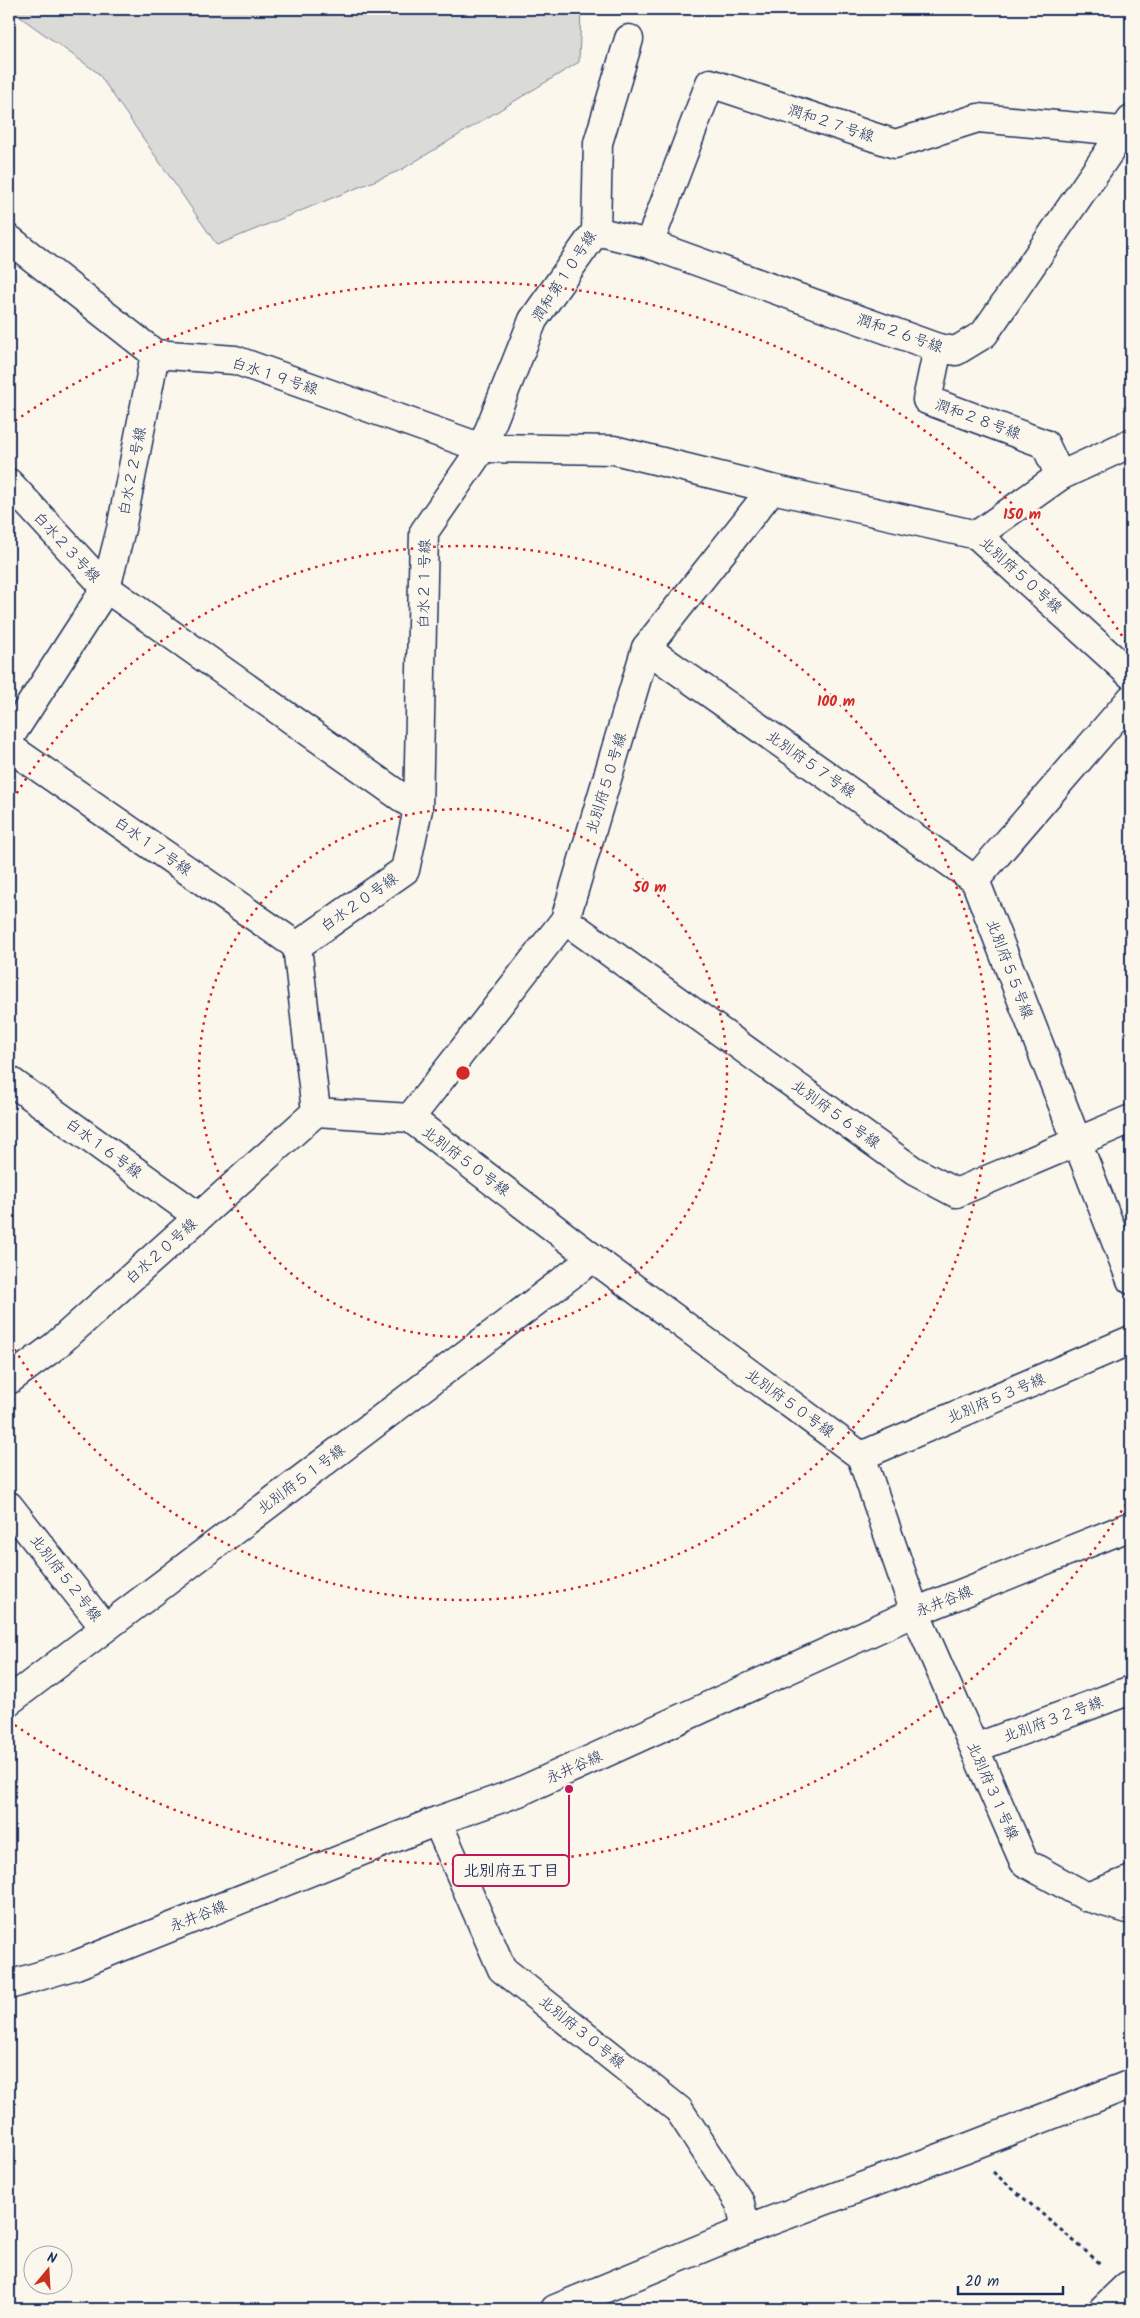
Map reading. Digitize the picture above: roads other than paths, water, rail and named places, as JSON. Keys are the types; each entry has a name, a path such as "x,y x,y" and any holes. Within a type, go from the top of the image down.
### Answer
{"street":[{"name":"潤和第１０号線","path":"482,448 533,320 596,231 598,143 629,39"},
{"name":"潤和２７号線","path":"649,244 710,83 895,144 978,118 1127,125"},
{"name":"潤和２６号線","path":"596,231 649,244 938,348 956,351 984,334 1127,125"},
{"path":"9,239 156,354"},
{"name":"潤和２８号線","path":"938,348 927,400 1046,444 1060,476"},
{"name":"白水１９号線","path":"156,354 235,360 482,448"},
{"name":"白水２２号線","path":"106,588 121,529 156,354"},
{"path":"977,535 1060,476 1131,443"},
{"name":"北別府５０号線","path":"482,448 614,450 772,489 977,535 1131,675"},
{"name":"白水２１号線","path":"418,809 424,532 482,448"},
{"name":"白水２３号線","path":"9,483 106,588"},
{"name":"北別府５０号線","path":"772,489 646,648 565,920 410,1118 593,1258 861,1456"},
{"path":"9,738 106,588 418,809"},
{"name":"北別府５７号線","path":"646,648 975,880"},
{"path":"975,880 1131,699"},
{"name":"白水１７号線","path":"9,746 297,946"},
{"name":"白水２０号線","path":"297,946 405,870 418,809"},
{"name":"北別府５５号線","path":"975,880 1131,1280"},
{"name":"北別府５６号線","path":"565,920 914,1171 956,1192 1131,1119"},
{"path":"297,946 316,1112 410,1118"},
{"name":"白水１６号線","path":"9,1080 199,1217"},
{"name":"白水２０号線","path":"9,1380 55,1346 316,1112"},
{"name":"北別府５１号線","path":"9,1701 104,1627 593,1258"},
{"name":"北別府５３号線","path":"861,1456 1131,1340"},
{"path":"861,1456 915,1612"},
{"name":"北別府５２号線","path":"9,1506 104,1627"},
{"name":"永井谷線","path":"9,1985 76,1965 437,1821 519,1792 915,1612 1131,1526"},
{"name":"北別府３１号線","path":"915,1612 1024,1862 1087,1897 1131,1910"},
{"name":"北別府３２号線","path":"975,1748 1131,1690"},
{"name":"北別府３０号線","path":"437,1821 502,1968 679,2110 740,2204 746,2230"},
{"path":"1087,1897 1131,1880"},
{"path":"555,2309 746,2230 1131,2084"},
{"path":"1103,2309 1129,2288"}],"place":[{"name":"北別府五丁目","path":"569,1789"}]}
